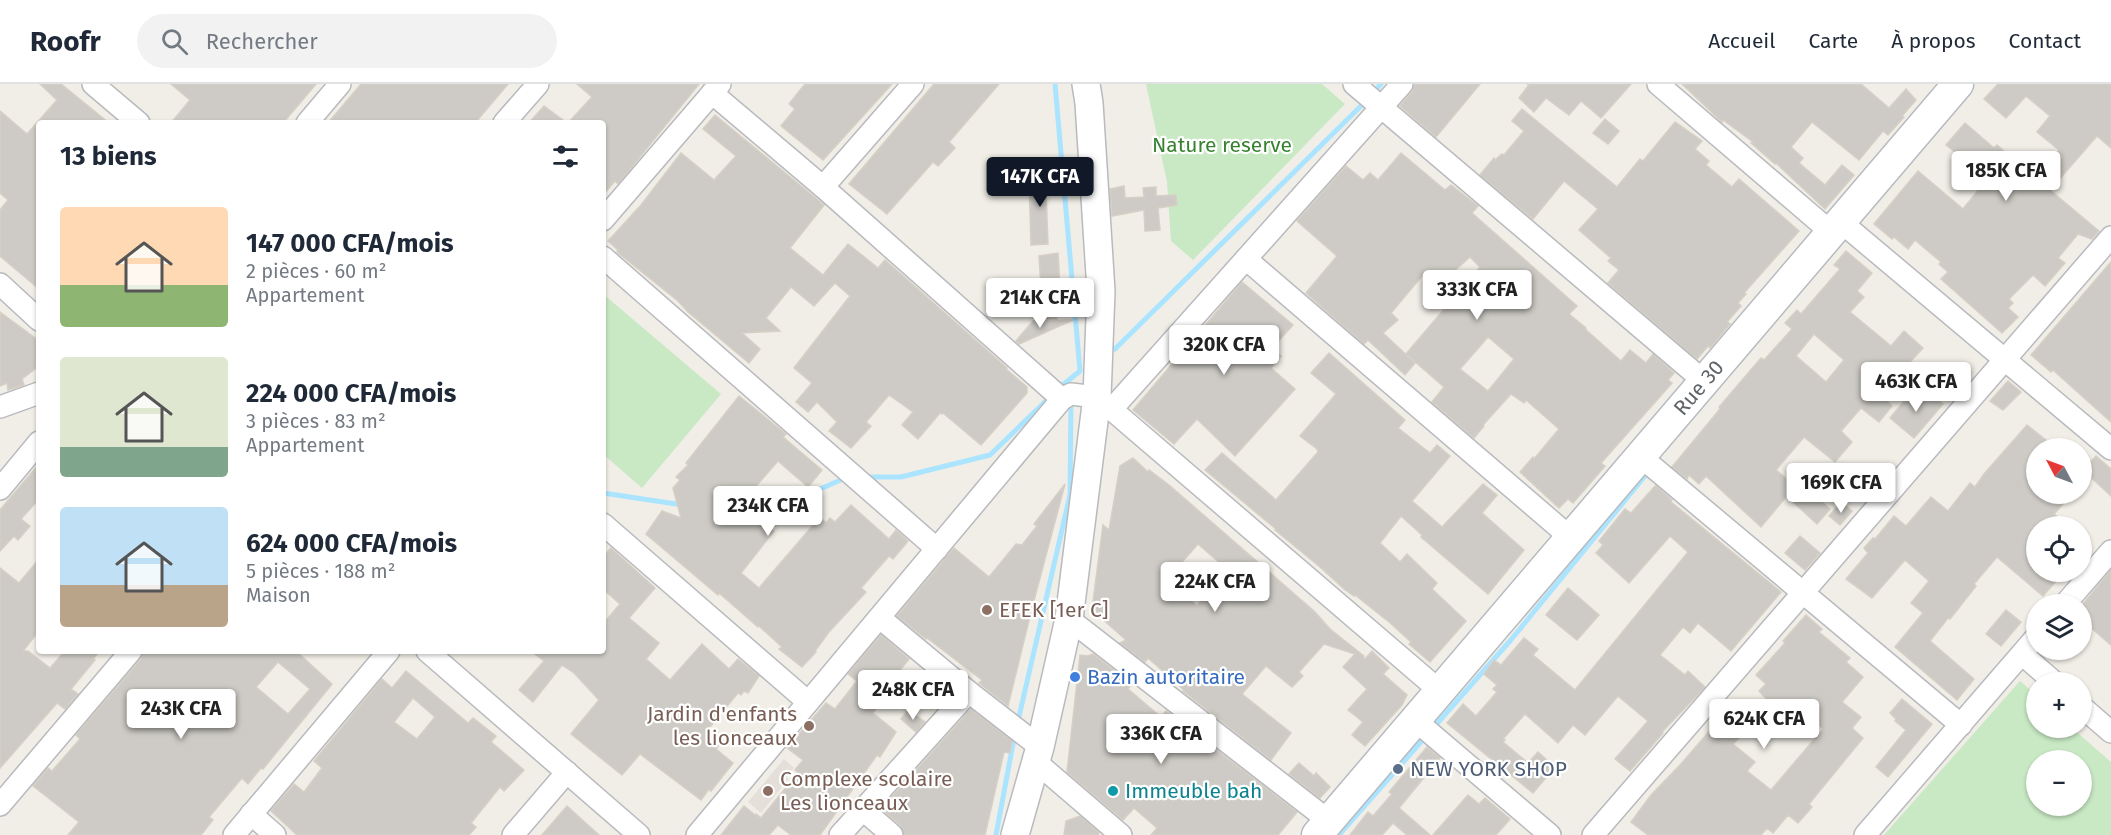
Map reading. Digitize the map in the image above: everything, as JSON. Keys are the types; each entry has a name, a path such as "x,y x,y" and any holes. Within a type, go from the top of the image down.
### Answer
{"main road":[{"name":"Rue 30","path":"1323,828 1958,84"}],"street":[{"path":"93,84 135,120"},
{"path":"310,120 340,84"},
{"path":"507,120 538,84"},
{"path":"823,188 913,84"},
{"path":"1015,835 1038,754 1069,619 1104,404 1101,291 1086,84"},
{"path":"1104,404 1246,259 1370,97 1402,84"},
{"path":"1658,84 2005,360 2111,450"},
{"path":"606,216 716,88 823,188 1062,399"},
{"path":"1370,97 1705,382"},
{"path":"1593,835 2111,237"},
{"path":"1246,259 1571,538"},
{"path":"606,260 937,549"},
{"path":"0,284 36,317"},
{"path":"0,407 36,394"},
{"path":"697,835 1062,399 1071,394 1104,404 1440,691"},
{"path":"0,489 36,446"},
{"path":"1641,456 1961,724"},
{"path":"606,527 808,702"},
{"path":"2074,594 2111,551"},
{"path":"880,618 969,692 1038,754 1121,835"},
{"path":"1069,619 1323,828"},
{"path":"1865,835 2026,649"},
{"path":"0,806 128,654"},
{"path":"234,835 387,654"},
{"path":"430,654 639,835"},
{"path":"2022,654 2043,672"},
{"path":"840,835 969,692"},
{"path":"2092,716 2111,732"},
{"path":"1415,720 1550,835"},
{"path":"513,835 567,772"},
{"path":"862,809 892,835"},
{"path":"251,814 275,835"}],"shaded area":[{"name":"Complexe scolaire Les lionceaux","path":"784,759 794,768 761,813 748,802"}],"green space":[{"name":"Nature reserve","path":"1146,84 1322,84 1345,104 1193,260 1171,241 1167,182"},
{"path":"606,297 721,394 642,488 606,457"},
{"path":"2020,681 2026,686 2026,738 2083,738 2111,762 2111,835 1884,835"}],"building":[{"path":"40,84 61,84 105,120 39,120 57,100"},
{"path":"171,84 316,84 286,120 173,120 190,100"},
{"path":"361,84 508,84 478,120 331,120"},
{"path":"577,84 699,84 618,184 615,181 606,192 606,120 571,120 592,97"},
{"path":"805,84 892,84 823,160 781,126 795,109 789,104"},
{"path":"934,84 999,84 949,142 955,148 938,166 933,162 887,214 849,184"},
{"path":"1414,84 1480,84 1436,137 1400,106 1412,92"},
{"path":"1527,84 1631,84 1601,118 1581,101 1569,115 1546,98 1534,112 1519,98 1529,85"},
{"path":"1682,84 1861,84 1889,108 1906,89 1916,100 1888,135 1883,131 1859,160 1812,122 1791,147 1803,158 1799,163 1825,185 1842,165 1854,175 1825,209 1751,143 1753,142 1723,120 1722,122"},
{"path":"1998,84 2111,84 2111,148 2097,136 2050,190 2099,231 2092,239 2078,234 2058,258 2065,263 2045,286 2033,275 2009,299 2013,303 2008,308 2018,317 2002,333 1941,279 1948,272 1939,264 1941,262 1915,240 1908,249 1874,224 1918,171 1963,209 1988,178 1946,145 1965,123 1994,148 1997,145 2035,178 2059,150 2037,132 2050,116 2026,96 2006,118 1984,99"},
{"path":"544,106 563,120 532,120"},
{"path":"1522,109 1617,187 1640,159 1643,161 1675,122 1702,141 1695,149 1709,161 1706,165 1732,187 1739,179 1799,231 1744,293 1746,294 1738,303 1741,306 1727,322 1730,324 1710,348 1708,346 1697,359 1608,283 1619,270 1608,261 1611,258 1579,230 1598,209 1564,181 1533,219 1480,175 1494,158 1495,160 1502,154 1504,155 1524,131 1512,121"},
{"path":"0,111 27,134 36,124 36,286 0,256 0,210 8,200 0,193"},
{"path":"715,115 824,205 790,248 823,275 848,244 878,268 885,260 1027,387 1027,393 981,445 943,413 940,413 918,439 902,425 913,412 889,395 866,422 871,426 851,448 829,431 837,422 817,402 808,412 796,402 812,383 794,368 850,296 835,283 814,306 791,287 766,318 780,331 742,333 760,349 749,363 617,252 618,250 608,241 641,205 681,153 714,180 736,156 703,129"},
{"path":"1605,119 1619,131 1608,144 1593,133"},
{"path":"1401,153 1445,190 1451,185 1478,206 1472,213 1577,306 1569,314 1621,361 1630,350 1646,363 1653,354 1674,373 1668,380 1672,383 1601,463 1605,466 1573,503 1568,499 1559,508 1520,472 1559,429 1526,400 1524,403 1511,394 1474,438 1432,402 1444,387 1406,354 1480,267 1470,257 1436,287 1422,276 1391,313 1398,320 1383,333 1415,363 1405,375 1368,340 1364,344 1306,293 1337,256 1297,221 1346,166 1363,180 1370,173 1378,180","holes":["1488,337 1514,359 1488,391 1460,369"]},
{"path":"1053,175 1054,192 1046,192 1048,244 1031,245 1029,178"},
{"path":"1124,186 1125,198 1144,197 1143,188 1156,187 1156,196 1176,195 1177,205 1158,208 1160,230 1145,231 1144,210 1112,216 1110,189"},
{"path":"1846,251 1872,273 1857,291 1864,297 1850,312 1891,346 1904,331 1923,348 1899,374 1893,368 1876,390 1892,406 1879,422 1861,408 1841,431 1852,442 1835,462 1804,437 1776,470 1795,486 1761,527 1706,476 1699,484 1689,475 1687,479 1672,467 1761,358 1764,360 1792,329 1785,323 1797,310 1801,314 1840,269 1834,265","holes":["1814,334 1844,360 1826,382 1796,356"]},
{"path":"1058,253 1061,307 1056,307 1057,320 1043,319 1039,256"},
{"path":"2111,262 2111,422 2053,370 2051,372 2031,355"},
{"path":"1242,282 1293,325 1272,348 1281,356 1271,368 1295,389 1235,456 1197,419 1174,444 1133,410"},
{"path":"0,312 36,339 36,368 22,379 24,385 8,390 7,383 0,386"},
{"path":"1073,320 1019,344 1016,341 1033,321"},
{"path":"1329,353 1405,420 1398,428 1430,453 1437,445 1450,456 1412,501 1442,527 1483,484 1497,495 1482,513 1524,550 1488,594 1421,537 1422,535 1401,516 1380,543 1400,562 1407,554 1437,583 1432,589 1466,621 1430,662 1389,622 1344,589 1205,470 1222,453 1276,500 1318,452 1300,436 1336,394 1311,373"},
{"path":"2008,381 2021,392 2003,410 1990,401"},
{"path":"1926,390 1943,404 1914,438 1890,418 1912,392 1920,398"},
{"path":"739,396 786,434 783,437 822,470 808,487 778,461 745,499 730,519 753,522 774,531 741,573 759,588 820,517 826,523 830,518 835,522 851,505 889,539 896,530 908,541 893,559 889,556 861,588 866,592 829,632 816,652 802,667 779,649 782,647 759,626 719,593 718,595 646,534 662,511 681,518 673,488 680,480 676,477 688,465 686,463"},
{"path":"2027,425 2043,438 2026,438 2026,504 2063,504 2054,514 2056,516 2026,516 2026,582 1997,557 1974,584 1976,586 1950,619 1948,618 1930,641 1974,679 1957,700 1895,647 1923,613 1911,603 1929,581 1905,560 1872,598 1846,579 1868,553 1864,548 1873,538 1875,539 1894,516 1906,526 1931,497 1948,511 1970,483 1975,487"},
{"path":"2096,456 2111,469 2111,496 2092,478 2092,460"},
{"path":"1133,458 1148,472 1149,470 1169,485 1315,612 1330,629 1365,659 1372,651 1389,668 1383,674 1407,695 1402,705 1365,746 1352,735 1363,722 1348,710 1367,689 1343,667 1355,654 1324,644 1299,672 1303,676 1292,687 1266,666 1242,694 1291,733 1271,760 1183,691 1148,658 1145,662 1120,643 1126,640 1100,617 1102,615 1092,609 1103,525 1109,530 1120,466","holes":["1198,544 1228,570 1197,606 1167,579"]},
{"path":"36,468 36,502 21,519 30,526 18,540 14,536 0,551 0,510"},
{"path":"1065,484 1008,706 979,683 982,680 897,616 954,548 989,577 1016,544 1022,545 1037,526 1034,524"},
{"path":"1656,486 1672,500 1671,502 1781,592 1731,651 1698,623 1690,633 1683,627 1660,655 1685,675 1688,671 1705,687 1662,732 1630,771 1615,759 1648,721 1618,696 1585,735 1573,725 1558,743 1525,714 1503,739 1505,740 1503,742 1528,763 1538,752 1555,767 1533,793 1447,723 1463,704 1476,716 1497,692 1493,689 1497,685 1484,674 1494,660 1501,665 1524,638 1538,649 1533,655 1575,690 1688,552 1670,536 1629,583 1596,553 1603,545 1599,541 1625,509 1631,513"},
{"path":"1805,487 1830,509 1817,524 1792,501"},
{"path":"1841,502 1852,511 1840,525 1829,516"},
{"path":"1800,536 1820,553 1805,570 1785,553"},
{"path":"611,548 655,588 629,618 659,643 646,659 670,680 702,644 729,669 738,659 759,676 748,693 744,691 741,695 738,693 709,728 723,740 716,749 733,763 701,800 640,754 622,775 571,734 599,700 574,673 562,665 533,702 519,690 544,661 535,654 606,654 606,620 620,604 606,592 606,554"},
{"path":"36,563 36,635 23,651 28,651 50,668 62,654 97,654 71,689 78,694 65,709 57,703 0,768 0,568 19,583"},
{"path":"2111,570 2111,645 2092,629 2091,594"},
{"path":"2026,582 2055,582 2045,594 2041,594"},
{"path":"1568,588 1599,615 1577,640 1546,615"},
{"path":"2006,610 2021,622 2001,646 1986,634"},
{"path":"1806,615 1822,629 1819,632 1850,658 1846,662 1863,677 1842,702 1861,717 1852,728 1863,738 1809,804 1812,807 1798,823 1788,815 1773,833 1767,828 1761,835 1648,835 1631,822 1651,795 1727,711 1739,720 1730,730 1739,738 1733,744 1755,762 1747,771 1771,790 1823,729 1799,708 1783,727 1767,714 1773,706 1759,691 1766,684 1756,675"},
{"path":"881,635 909,659 872,704 877,707 873,713 896,732 880,757 877,755 820,835 791,835 778,825 769,835 721,835 744,806 761,818 798,773 795,770 803,760 787,748 826,703 835,709 857,681 848,674"},
{"path":"142,654 299,654 332,684 263,769 261,768 248,784 242,778 209,817 213,820 201,835 68,835 79,822 33,786 48,768 52,771 80,739 76,735 141,659","holes":["278,662 310,689 288,714 256,687"]},
{"path":"1093,654 1132,684 1128,689 1161,717 1166,711 1297,812 1278,835 1151,835 1157,828 1134,808 1123,820 1067,772 1080,655"},
{"path":"406,671 468,723 473,718 496,736 491,742 524,770 504,791 500,787 471,823 476,827 469,835 297,835 271,811 294,784 304,792 322,768 314,761 382,679 392,688","holes":["413,698 435,717 417,739 394,722"]},
{"path":"1902,699 1932,724 1888,777 1876,767 1906,730 1895,721 1896,719 1890,713"},
{"path":"971,709 1012,741 1010,753 1004,752 985,835 904,835 900,825 881,809"},
{"path":"908,710 925,722 916,732 901,719"},
{"path":"1427,747 1440,758 1399,808 1430,835 1407,835 1393,823 1382,835 1350,835 1368,812 1373,816 1392,794 1389,792"},
{"path":"1299,763 1314,776 1316,773 1330,787 1320,798 1289,774"},
{"path":"1468,795 1479,804 1485,798 1510,819 1496,835 1433,835"},
{"path":"567,806 589,826 599,835 542,835"},
{"name":"Immeuble bah","path":"1080,816 1099,833 1098,835 1064,835 1066,821"}],"waterway":[{"path":"1055,84 1080,371 1059,388"},
{"path":"1372,94 1381,84"},
{"path":"1115,349 1366,101"},
{"path":"868,477 901,477 990,455 1052,395"},
{"path":"1018,721 1070,495 1071,401"},
{"path":"1433,728 1510,641 1649,471"},
{"path":"731,510 766,513 845,478"},
{"path":"606,493 683,505"},
{"path":"996,835 1015,733"},
{"path":"1339,835 1427,735"}],"place":[{"name":"EFEK [1er C]","path":"987,610"},
{"name":"Bazin autoritaire","path":"1075,677"},
{"name":"Jardin d'enfants les lionceaux","path":"809,726"},
{"name":"NEW YORK SHOP","path":"1398,769"},
{"name":"Complexe scolaire Les lionceaux","path":"768,791"},
{"name":"Immeuble bah","path":"1113,791"}]}
